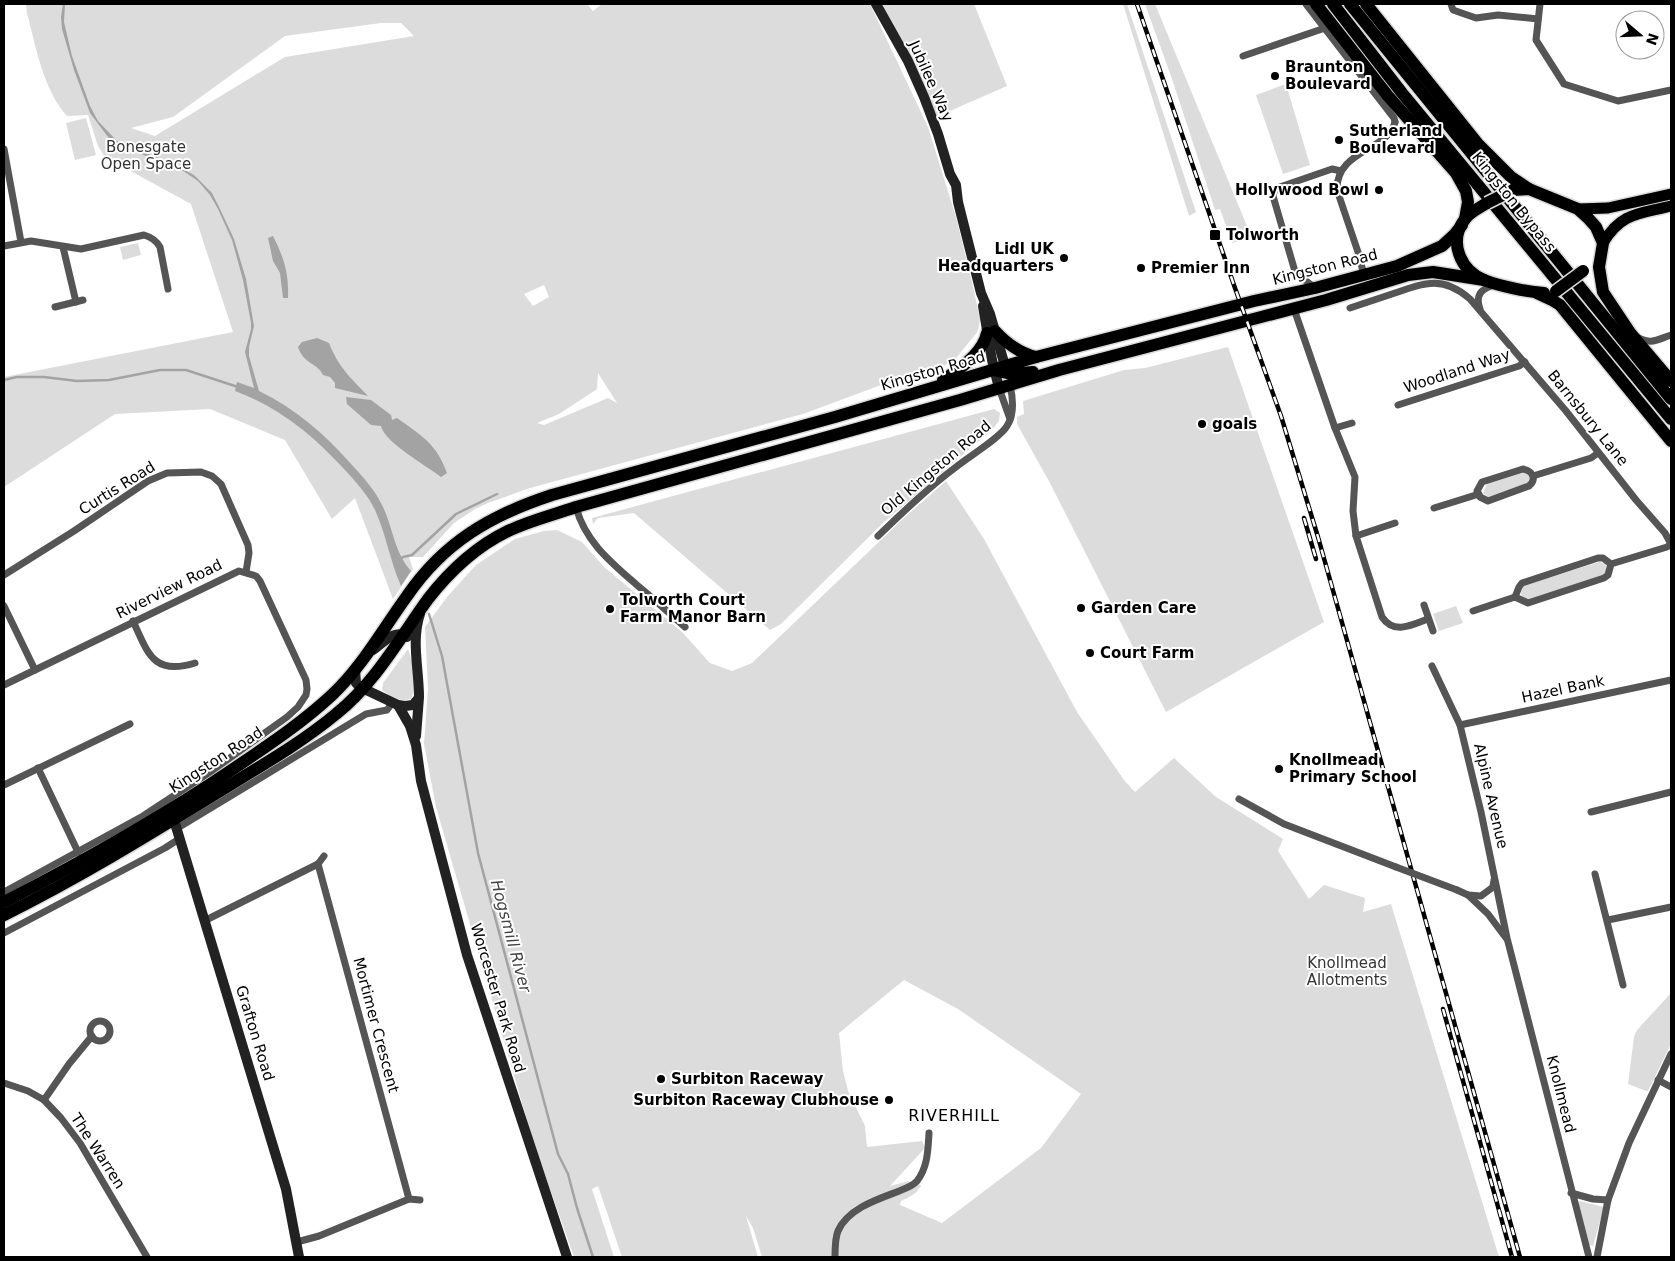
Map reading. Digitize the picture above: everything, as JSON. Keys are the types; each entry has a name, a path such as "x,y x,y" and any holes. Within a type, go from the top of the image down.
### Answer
{"highway":[{"path":"1316,4 1388,96 1461,181 1466,191 1468,202 1457,240 1459,256 1466,267 1484,280 1537,293 1560,306 1671,441"},
{"name":"Kingston Bypass","path":"1333,4 1402,93 1671,419"},
{"name":"Kingston Bypass","path":"1350,4 1671,399"},
{"path":"1366,4 1478,144 1511,177 1528,190 1578,209 1596,227 1602,248 1599,267 1603,292 1631,334 1671,381"},
{"path":"1463,222 1486,203 1513,190 1528,190"},
{"name":"Kingston Road","path":"4,916 105,861 176,829 338,713 363,688 437,589 466,560 489,542 508,531 576,507 1003,377 1036,358 1397,266 1442,246 1463,222"},
{"path":"1537,293 1556,291 1596,261 1602,248"},
{"name":"Kingston Road","path":"4,902 88,857 205,788 309,714 333,694 358,665 424,572 443,553 467,534 497,516 527,504 836,417 932,387 1059,370 1294,309 1420,272 1433,272 1484,280"},
{"path":"932,387 965,364 991,332 1018,351 1036,358"}],"main road":[{"name":"Jubilee Way","path":"876,4 908,61 938,134 950,174 951,185 958,202 1003,377"},
{"path":"1578,209 1608,208 1671,194"},
{"path":"1602,248 1613,227 1624,218 1671,206"},
{"path":"416,745 418,699 416,627 422,609"},
{"path":"416,651 404,635 398,634 391,637 358,665 356,683 395,703 410,706 418,699"},
{"path":"395,703 410,726 416,745"},
{"name":"Worcester Park Road","path":"416,745 422,781 467,955 566,1257"},
{"name":"Grafton Road","path":"176,829 286,1189 300,1257"}],"street":[{"path":"1306,4 1394,118 1395,122 1389,134 1351,161 1341,171 1336,182 1364,275"},
{"path":"1451,4 1453,10 1476,18 1498,15 1538,19"},
{"path":"1540,4 1536,40 1564,84 1618,101 1671,90"},
{"path":"1244,56 1325,28"},
{"path":"1395,122 1414,124"},
{"path":"4,149 21,242"},
{"path":"1315,288 1296,273 1273,196 1278,188 1332,169 1341,171"},
{"path":"4,246 32,241 81,249 144,235 150,236 160,247 166,269 168,289"},
{"path":"55,307 79,301 63,247"},
{"name":"Barnsbury Lane","path":"1350,308 1416,286 1434,282 1456,289 1470,299 1525,362 1665,533 1671,544"},
{"path":"1481,312 1478,302 1479,293 1484,288 1499,284"},
{"path":"1294,309 1355,477 1353,511 1356,536 1382,617 1390,626 1398,628 1428,618"},
{"path":"1631,334 1648,342 1654,342 1671,335"},
{"name":"Woodland Way","path":"1398,405 1519,366 1525,362"},
{"name":"Old Kingston Road","path":"1003,377 1010,420"},
{"name":"Old Kingston Road","path":"878,536 910,505 1001,432 1010,420 1012,404 1003,377"},
{"path":"1336,428 1352,423"},
{"path":"1533,476 1590,458 1598,453"},
{"path":"1478,494 1480,486 1486,481 1523,469 1533,476"},
{"name":"Curtis Road","path":"4,575 67,536 148,481 167,473 193,472 201,472 212,476 221,484 248,545 249,553 246,572"},
{"path":"1478,494 1488,501 1529,486 1532,484 1533,476"},
{"path":"1434,508 1478,494"},
{"path":"576,507 578,517 601,552 685,627"},
{"path":"1356,536 1395,523"},
{"path":"1611,564 1667,547 1671,544"},
{"path":"1514,597 1522,583 1598,558 1603,558 1611,564"},
{"path":"1473,611 1514,597 1528,603 1604,578 1608,575 1611,564"},
{"name":"Riverview Road","path":"4,685 235,573 246,572 256,576 260,581 306,680 306,695 298,707 287,717 144,816 78,852"},
{"path":"1424,605 1433,631"},
{"path":"4,606 35,670"},
{"path":"133,621 155,661 169,667 195,663"},
{"name":"Alpine Avenue","path":"1432,666 1460,725 1506,938"},
{"name":"Hazel Bank","path":"1460,725 1671,680"},
{"path":"4,933 159,852 176,829 366,714 387,710 395,703"},
{"path":"4,784 130,724"},
{"path":"4,892 78,852 38,768"},
{"path":"1591,812 1671,792"},
{"path":"1239,799 1284,824 1468,895 1488,914 1506,938"},
{"path":"204,921 318,864 324,856"},
{"name":"Mortimer Crescent","path":"318,864 409,1199"},
{"path":"1595,874 1623,985"},
{"path":"1468,895 1481,896 1493,887 1494,877"},
{"path":"1608,920 1671,906"},
{"name":"Knollmead","path":"1506,938 1571,1193 1590,1257"},
{"path":"44,1100 69,1064 92,1036"},
{"path":"1596,1257 1608,1200 1629,1143 1671,1054"},
{"path":"1658,1080 1671,1087"},
{"name":"The Warren","path":"4,1083 28,1091 44,1100 60,1118 80,1143 147,1257"},
{"path":"835,1257 838,1230 851,1214 863,1206 916,1182 922,1173 927,1158 929,1133"},
{"path":"1571,1193 1593,1200 1608,1200"},
{"path":"297,1242 320,1236 409,1199 420,1200"}],"green space":[{"name":"Bonesgate Open Space","path":"26,4 587,4 593,11 602,4 870,4 928,127 956,217 971,278 980,319 978,331 957,357 937,371 881,385 803,414 530,488 488,503 454,523 423,557 409,557 413,569 393,599 355,498 332,519 285,440 210,409 115,414 4,487 4,377 233,332 191,204 105,157 98,146 88,115 67,116 46,81","holes":["381,23 401,23 414,36 285,57 155,136 131,128 173,117 285,36","544,285 549,297 533,306 524,294","598,373 617,403 608,398 544,425 537,423 559,414 597,389"]},
{"path":"881,4 974,4 1007,86 936,117 906,47"},
{"path":"1123,4 1127,4 1196,212 1189,216"},
{"path":"1145,4 1155,4 1252,238 1232,243 1220,209 1215,210"},
{"path":"1286,84 1310,165 1283,174 1256,95"},
{"path":"86,118 96,155 75,160 66,123"},
{"path":"138,243 141,255 123,260 120,247"},
{"path":"1228,347 1324,622 1166,712 1050,483 1017,424 1017,417 1024,414 1023,401 1124,370 1145,368"},
{"path":"994,409 1000,413 999,421 993,429 883,523 781,624 770,630 634,513 598,518 593,524 592,518"},
{"path":"1523,473 1531,476 1527,485 1490,498 1483,493 1487,484"},
{"name":"Knollmead Allotments","path":"946,481 984,539 1077,712 1124,780 1135,792 1174,758 1216,797 1283,839 1278,851 1309,899 1324,885 1365,898 1363,912 1391,904 1499,1257 762,1257 753,1228 746,1216 758,1257 622,1257 598,1186 592,1189 614,1257 574,1257 533,1141 436,807 424,744 428,689 425,627 447,597 476,565 515,539 544,531 557,530 582,542 604,567 682,632 710,663 732,671 752,663 905,517","holes":["904,980 958,1009 1081,1094 1041,1148 942,1223 900,1205 901,1201 917,1191 921,1186 919,1184 914,1186 909,1181 890,1186 925,1148 922,1141 867,1147 865,1126 848,1091 843,1071 839,1033"]},
{"path":"1599,562 1605,563 1607,567 1606,572 1602,575 1531,600 1523,599 1522,597 1521,592 1525,585"},
{"path":"1456,606 1463,623 1439,631 1433,614"},
{"path":"408,649 413,667 414,688 411,699 403,700 392,697 382,690 383,683"},
{"path":"1671,993 1671,1044 1648,1091 1646,1091 1628,1084 1634,1037 1637,1030"},
{"path":"1580,1201 1604,1207 1593,1246 1589,1245 1578,1203"}],"shaded area":[{"path":"63,4 65,4 64,22 72,56 90,106 98,121 117,141 171,163 194,175 212,193 234,239 246,279 254,326 249,356 259,391 298,414 309,423 342,454 372,489 386,513 397,548 411,571 401,586 375,510 357,484 333,457 294,423 266,405 235,391 237,382 254,388 245,352 251,323 243,280 232,240 210,195 198,181 182,170 116,144 108,137 90,113 74,70 62,29"},
{"path":"273,236 285,266 288,281 288,298 283,298 280,273 273,261 268,238"},
{"path":"317,338 329,343 341,366 368,396 335,388 335,383 330,377 323,375 304,357 298,347 302,342"},
{"path":"346,397 371,400 391,415 392,420 397,418 414,430 433,447 447,473 441,477 407,453 390,439 381,426 371,425 347,404"}],"waterway":[{"name":"Hogsmill River","path":"4,380 17,377 44,377 77,381 109,380 160,370 186,370 238,387"},
{"path":"399,560 412,555 456,514 497,494"},
{"name":"Hogsmill River","path":"429,614 442,656 478,853 558,1154 568,1174 593,1257"}],"railway":[{"path":"1137,4 1281,416 1318,537 1520,1257"},
{"path":"1304,518 1316,559"},
{"path":"1443,1009 1512,1257"}],"place":[{"name":"Braunton Boulevard","path":"1275,76"},
{"name":"Sutherland Boulevard","path":"1339,140"},
{"name":"Hollywood Bowl","path":"1379,190"},
{"name":"Tolworth","path":"1215,235"},
{"name":"Lidl UK Headquarters","path":"1064,258"},
{"name":"Premier Inn","path":"1141,268"},
{"name":"goals","path":"1202,424"},
{"name":"Garden Care","path":"1081,608"},
{"name":"Tolworth Court Farm Manor Barn","path":"610,609"},
{"name":"Court Farm","path":"1090,653"},
{"name":"Knollmead Primary School","path":"1279,769"},
{"name":"Surbiton Raceway","path":"661,1079"},
{"name":"Surbiton Raceway Clubhouse","path":"889,1100"}],"district":[{"name":"RIVERHILL","path":"954,1115"}]}
